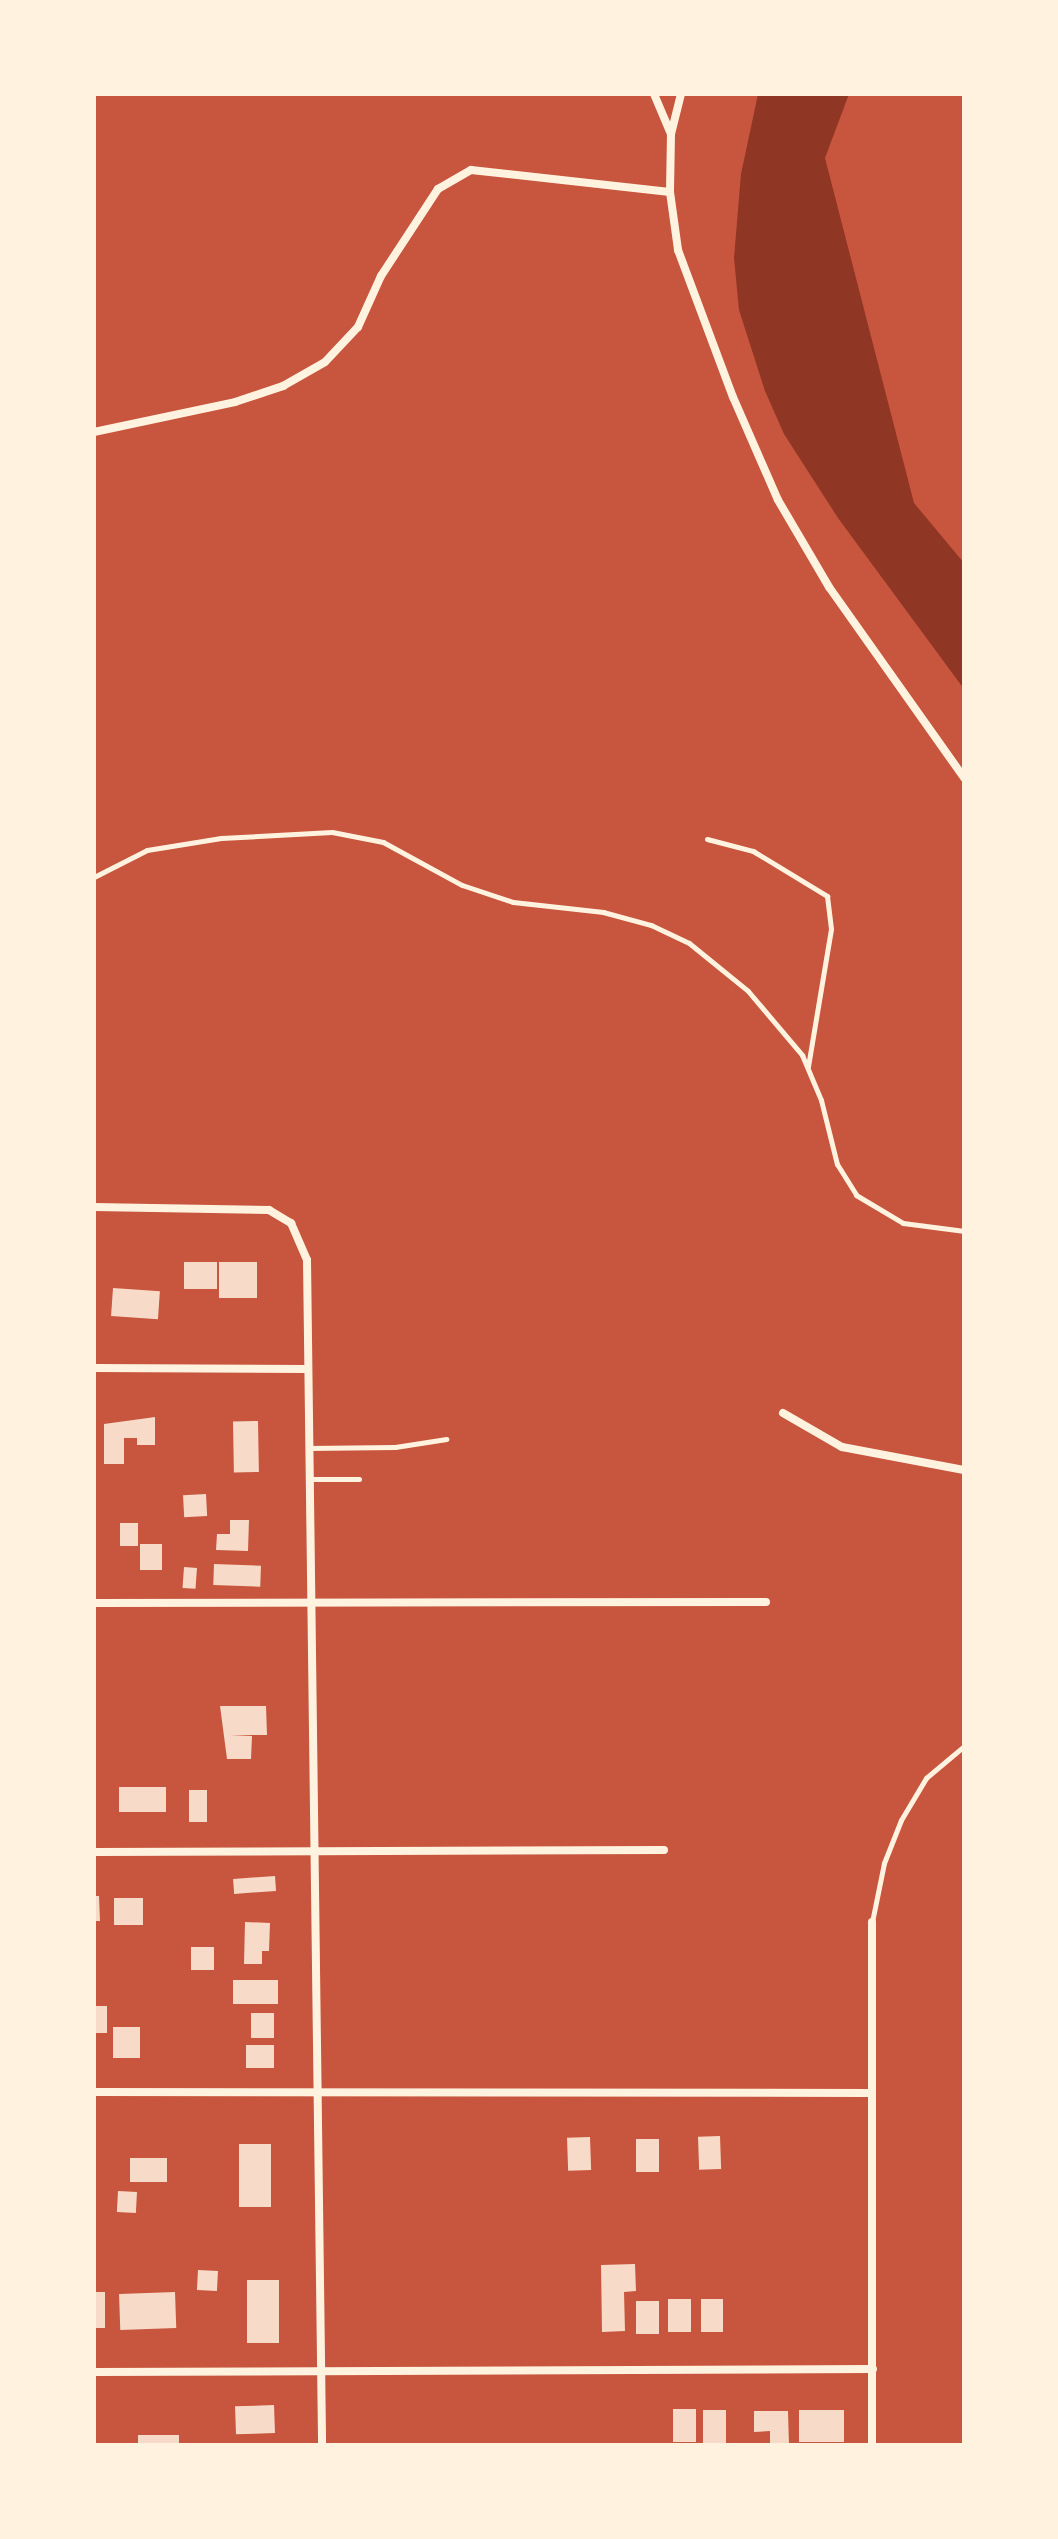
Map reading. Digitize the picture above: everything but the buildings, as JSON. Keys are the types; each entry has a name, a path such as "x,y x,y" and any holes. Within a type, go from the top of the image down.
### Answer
{"street":[{"path":"654,94 671,134"},
{"path":"681,94 671,134 670,192 678,250 778,500 829,587 964,778"},
{"path":"94,432 235,402 283,386 325,362 358,327 381,276 438,189 471,170 670,192"},
{"path":"94,1207 269,1210 291,1223 307,1260 309,1601 316,1853 315,2093 322,2445"},
{"path":"94,1368 307,1369"},
{"path":"783,1413 842,1447 964,1470"},
{"path":"94,1603 766,1602"},
{"path":"94,1852 664,1850"},
{"path":"872,1922 872,2445"},
{"path":"94,2092 871,2093"},
{"path":"94,2372 873,2369"}],"lane":[{"path":"94,877 147,850 221,838 332,832 383,842 462,885 513,902 603,912 651,925 689,943 748,991 808,1068 837,1164 856,1195 903,1223 964,1231"},
{"path":"707,839 753,851 827,896 831,929 808,1068"},
{"path":"307,1448 395,1447 446,1439"},
{"path":"308,1479 359,1479"},
{"path":"872,1922 884,1863 901,1820 926,1778 964,1746"}],"shaded area":[{"path":"758,94 849,94 825,158 914,503 964,563 964,689 838,518 784,434 765,391 739,310 734,258 741,174"}]}
